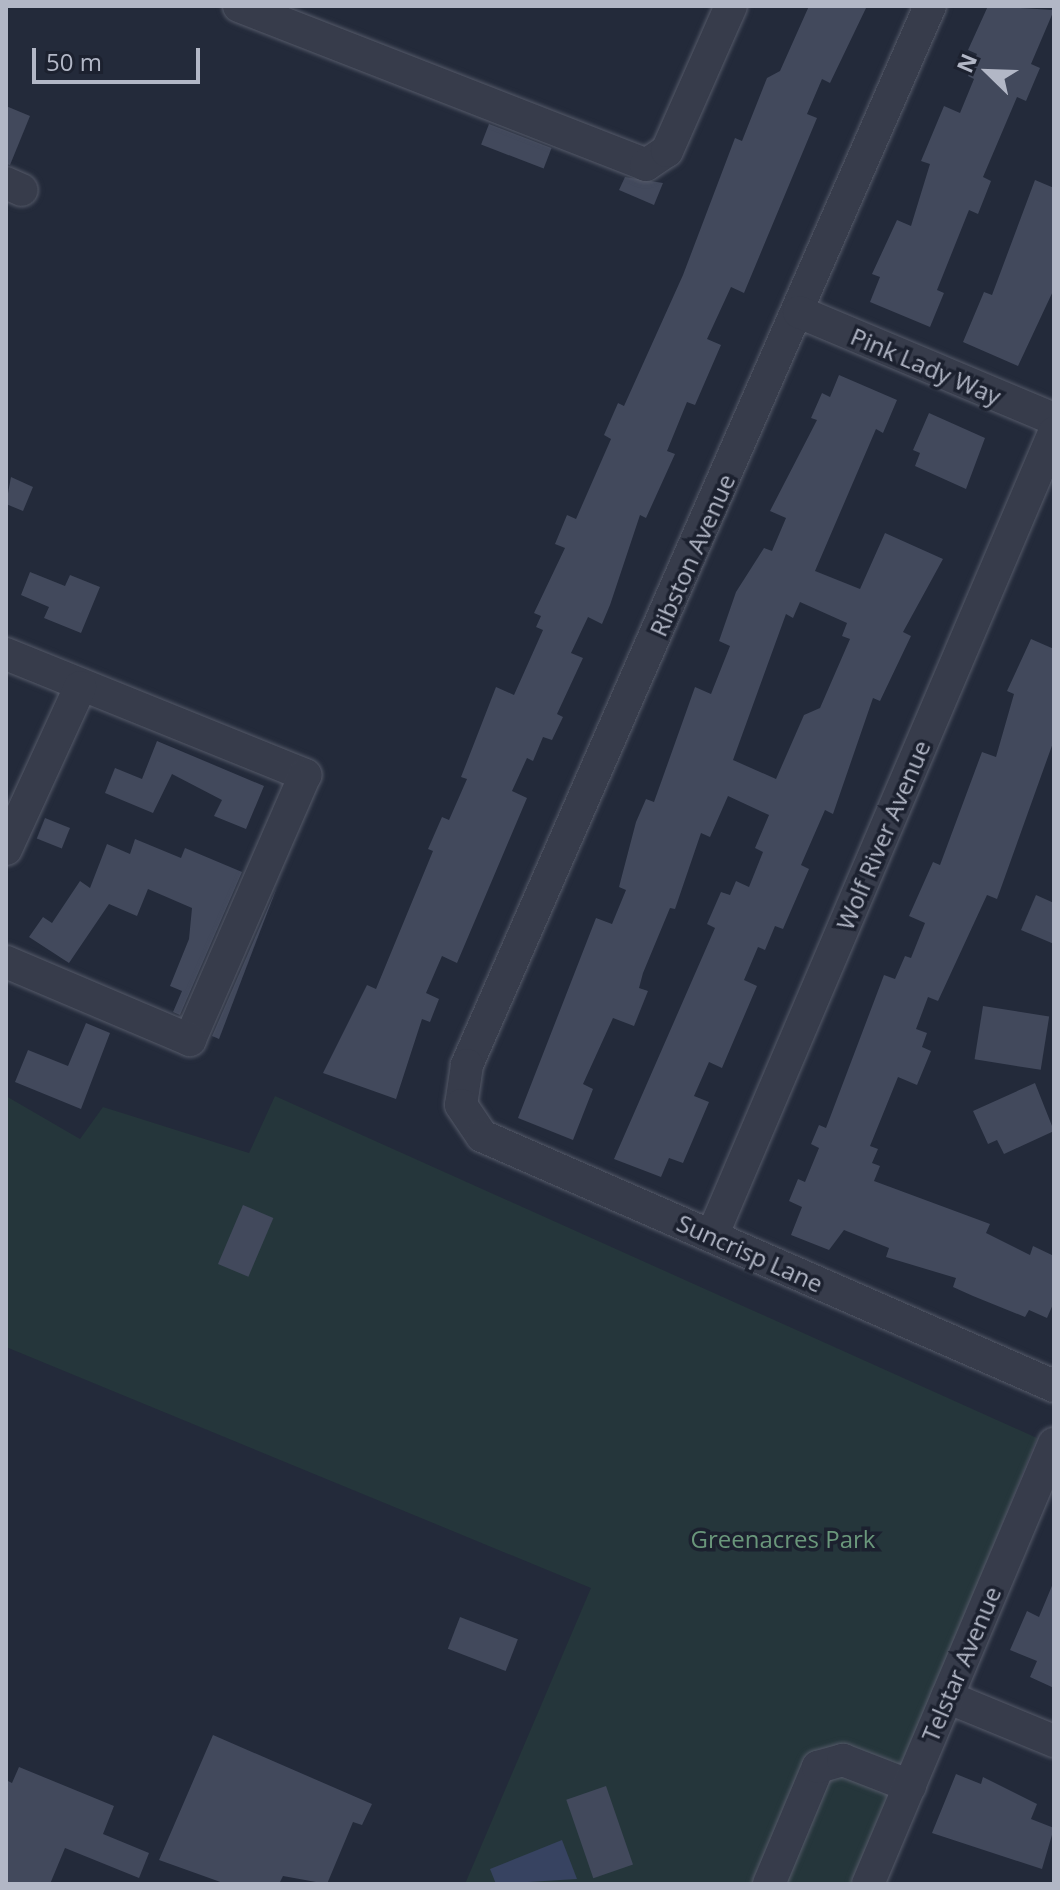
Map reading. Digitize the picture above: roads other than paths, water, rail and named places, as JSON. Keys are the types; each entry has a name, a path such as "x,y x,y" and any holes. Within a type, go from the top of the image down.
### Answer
{"street":[{"path":"239,6 646,165 667,151 731,6"},
{"name":"Ribston Avenue","path":"461,1105 467,1065 799,312 930,6"},
{"name":"Pink Lady Way","path":"799,312 1054,419"},
{"name":"Wolf River Avenue","path":"712,1236 1054,433"},
{"path":"6,654 80,687 112,692 305,775 190,1040 6,962"},
{"path":"6,849 80,687"},
{"name":"Suncrisp Lane","path":"461,1105 482,1136 1054,1386"},
{"name":"Telstar Avenue","path":"868,1884 1054,1444"},
{"path":"947,1697 1054,1741"},
{"path":"769,1884 818,1767 843,1760 910,1786"}],"water":[{"path":"562,1840 577,1879 496,1884 490,1869"}],"park label":[{"name":"Greenacres Park","path":"783,1539"}]}
